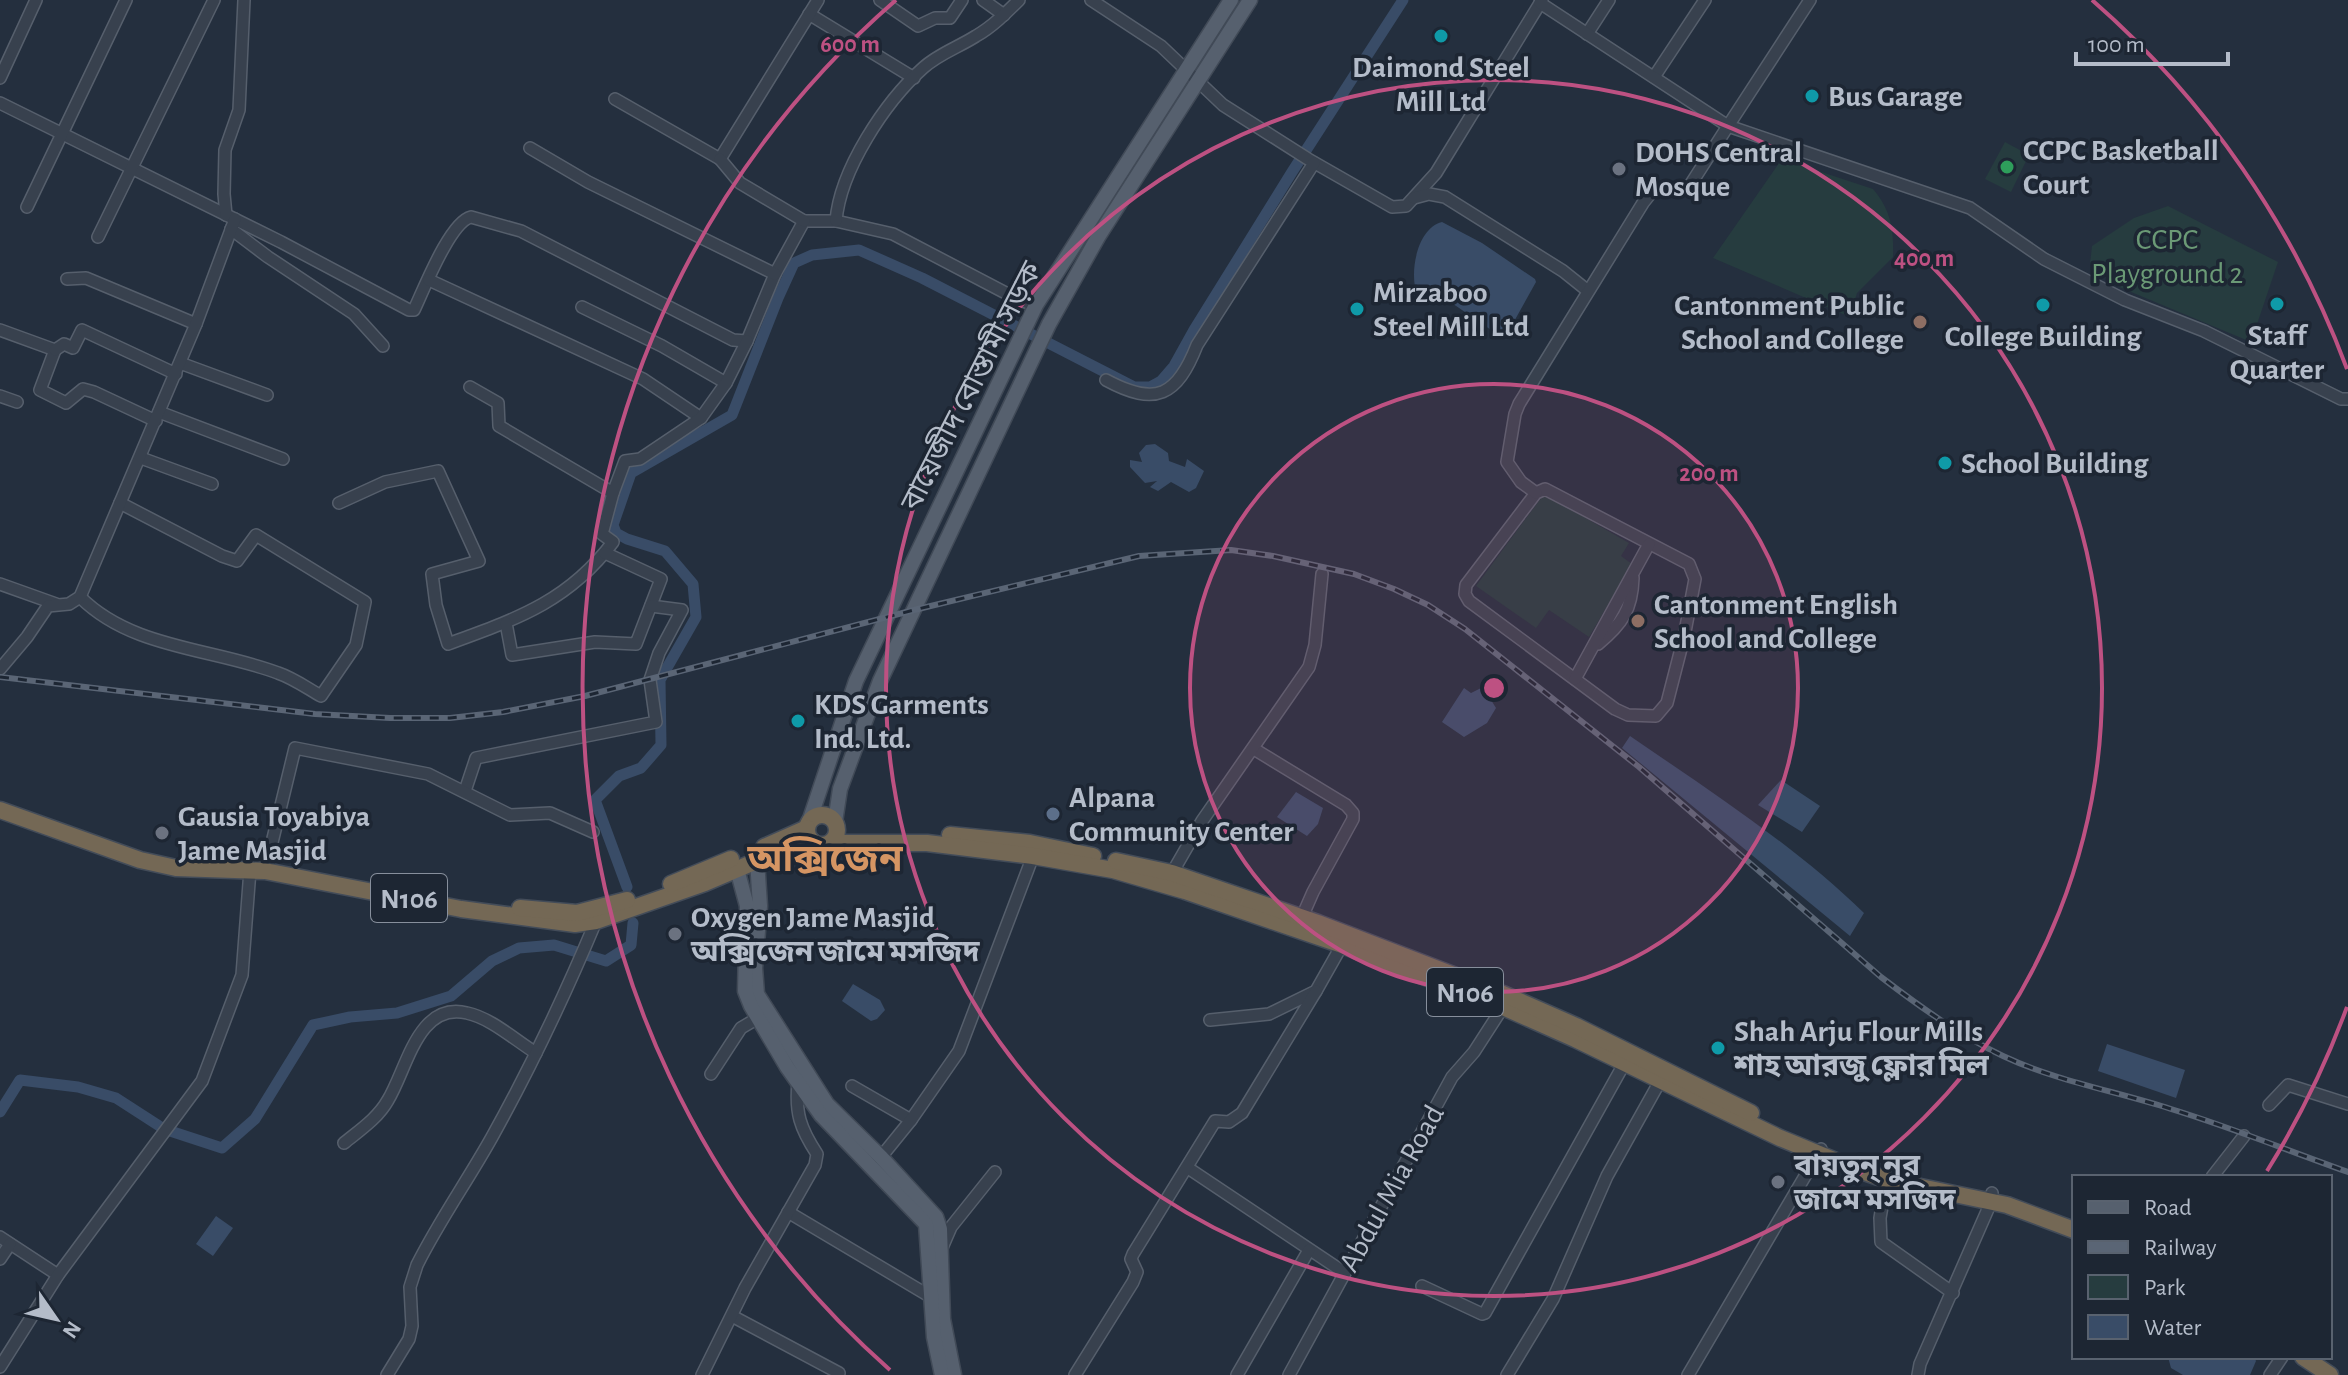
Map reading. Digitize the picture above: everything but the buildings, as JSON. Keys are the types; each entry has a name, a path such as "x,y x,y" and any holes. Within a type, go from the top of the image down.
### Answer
{"highway":[{"name":"N106","path":"0,801 152,854 185,859 267,863 520,908 577,913 644,895 822,832 915,832 1030,843 1172,873 1302,917 1503,994 1576,1026 1662,1076 1820,1151 1888,1176 1991,1198 2029,1202 2072,1218"},
{"name":"N106","path":"0,810 140,860 176,868 250,870 544,922 575,924 596,921 737,869 822,832 1033,856 1113,870 1185,891 1342,945 1503,1007 1624,1064 1662,1076"},
{"name":"N106","path":"1991,1198 2072,1229"},
{"path":"2287,1359 2313,1375"},
{"path":"2306,1359 2330,1375"}],"main road":[{"name":"বায়েজীদ বোস্তামী সড়ক","path":"822,832 856,681 1018,341 1034,309 1231,0"},
{"name":"বায়েজীদ বোস্তামী সড়ক","path":"822,832 880,681 1049,324 1098,237 1250,0"},
{"path":"757,860 760,906 755,968 757,994 827,1104 936,1217 940,1229 943,1319 954,1375"},
{"path":"737,869 747,906 745,991 758,1018 821,1115 926,1224 934,1337 942,1375"}],"street":[{"path":"0,78 36,0"},
{"path":"27,207 126,0"},
{"path":"98,237 214,0"},
{"path":"244,0 239,110 225,150 224,194 231,221 268,257 354,314 383,346"},
{"path":"720,159 818,0"},
{"path":"880,0 918,26 935,18 950,18 962,0"},
{"path":"983,0 1004,15"},
{"path":"836,221 837,201 867,135 914,78 924,67 978,36 1019,0"},
{"path":"1091,0 1129,23 1186,68 1223,105 1306,158 1392,207 1406,206 1436,173 1541,2 1728,126 1970,208 2044,259 2125,300 2204,331 2341,399 2348,399"},
{"path":"1587,34 1609,0"},
{"path":"1654,77 1705,0"},
{"path":"1536,493 1521,482 1507,462 1515,414 1643,203 1655,188 1687,190 1810,0"},
{"path":"809,14 914,78"},
{"path":"615,99 720,159 740,183 804,221 836,221 893,234 1034,309"},
{"path":"0,103 409,310 414,310 453,231 465,218 471,217 521,231 733,340 747,341"},
{"path":"530,148 588,182 775,274"},
{"path":"1106,380 1139,394 1158,393 1177,384 1306,158"},
{"path":"1414,198 1429,194 1445,197 1563,271 1588,291"},
{"path":"0,669 48,606 69,604 80,597 196,324 231,221"},
{"path":"339,503 385,482 438,471 479,561 432,574 436,605 448,644 506,623 559,597 595,566 613,542 602,534 625,461 640,459 701,418 726,383 775,274 804,221"},
{"path":"67,279 86,278 196,324"},
{"path":"429,280 643,379 701,418"},
{"path":"582,307 662,346 726,383"},
{"path":"0,330 55,350"},
{"path":"267,395 178,368 82,330 73,348 64,344 55,350 40,390 66,403 83,389 94,392 283,459"},
{"path":"470,387 498,403 499,426 613,493"},
{"path":"0,396 17,402"},
{"path":"141,458 212,484"},
{"path":"1549,490 1689,564 1695,579 1667,703 1656,716 1628,715 1615,709 1469,601 1465,594 1466,585 1536,493 1549,490"},
{"path":"80,597 96,612 131,630 161,642 281,674 321,696 356,645 365,602 281,549 256,535 237,561 120,503"},
{"path":"1575,679 1649,544"},
{"path":"506,623 512,655 595,642 636,644 661,579 605,553"},
{"path":"1172,873 1202,821 1309,667 1315,645 1322,574"},
{"path":"0,584 58,605"},
{"path":"465,791 476,758 656,722 650,680 659,653 682,610 651,606"},
{"path":"267,863 295,748 428,774 510,815 550,813 593,832"},
{"path":"1254,749 1346,805 1353,813 1353,819 1302,917"},
{"path":"881,1157 959,1051 975,1002 999,951 1033,856"},
{"path":"0,1367 58,1275 202,1081 242,975 250,870"},
{"path":"387,1375 409,1339 412,1326 410,1287 417,1265 536,1053 596,921"},
{"path":"1075,1375 1133,1282 1137,1272 1131,1259 1133,1254 1215,1121 1229,1122 1242,1113 1342,945"},
{"path":"1210,1020 1269,1014 1316,991"},
{"name":"Abdul Mia Road","path":"1289,1375 1452,1077 1474,1052 1503,1007"},
{"path":"344,1143 378,1116 429,1020 451,1010 470,1013 536,1053"},
{"path":"711,1074 741,1028 758,1018"},
{"path":"1422,1286 1485,1313 1624,1064"},
{"path":"1507,1375 1553,1299 1607,1176 1662,1076"},
{"path":"702,1375 815,1165 817,1154 802,1130 798,1082"},
{"path":"2269,1105 2288,1085 2348,1104"},
{"path":"852,1086 911,1120"},
{"path":"2214,1175 2244,1136"},
{"path":"1688,1375 1820,1151"},
{"path":"1188,1168 1345,1273"},
{"path":"941,1252 951,1227 995,1172"},
{"path":"1888,1176 1880,1218 1881,1242 1953,1293"},
{"path":"1918,1375 1991,1198"},
{"path":"788,1212 931,1297"},
{"path":"0,1259 5,1241 58,1275"},
{"path":"1237,1375 1309,1250"},
{"path":"732,1316 839,1373"},
{"path":"2270,1375 2282,1359"}],"green space":[{"name":"CCPC Basketball Court","path":"2005,142 2029,155 2011,192 1985,179"},
{"path":"1782,159 1873,189 1888,213 1893,257 1857,293 1850,317 1713,258"},
{"name":"CCPC Playground 2","path":"2168,206 2278,262 2251,342 2112,284 2090,264 2092,246 2134,218"},
{"path":"1544,494 1629,543 1621,556 1632,564 1589,637 1549,610 1536,628 1476,586"}],"water":[{"path":"1442,222 1482,243 1535,279 1507,334 1497,334 1443,297 1434,300 1415,286 1414,268 1418,248 1428,232"},
{"path":"1155,444 1168,453 1169,461 1185,467 1187,459 1204,471 1196,488 1189,492 1171,482 1158,491 1150,487 1157,481 1145,483 1130,467 1130,460 1142,462 1139,453 1146,445"},
{"path":"1483,687 1496,708 1487,723 1464,737 1442,722 1464,688 1471,693"},
{"path":"1630,736 1751,820 1837,888 1864,913 1850,936 1622,748"},
{"path":"1781,780 1820,806 1802,832 1758,805"},
{"path":"1296,792 1323,808 1318,824 1307,836 1277,817"},
{"path":"853,984 880,1000 885,1010 877,1019 871,1021 842,1001"},
{"path":"2107,1044 2185,1070 2176,1098 2098,1071"},
{"path":"216,1216 233,1228 213,1256 196,1244"},
{"path":"2169,1359 2256,1361 2250,1375 2183,1375 2171,1368"}],"waterway":[{"path":"627,887 595,800 619,776 641,768 661,745 660,680 696,617 693,584 665,551 627,539 616,533 613,525 631,473 732,415 794,263 812,255 859,250 922,278 1134,387 1150,387 1161,381 1174,366 1292,172 1403,0"},
{"path":"0,1112 20,1080 78,1087 116,1098 164,1129 222,1148 255,1119 313,1025 350,1017 397,1013 451,996 492,961 519,948 554,945 606,961 631,945 633,923"}],"railway":[{"path":"0,677 315,714 450,718 503,712 585,696 914,610 1139,556 1231,550 1273,556 1354,574 1394,589 1428,605 1465,629 1639,767 1881,977 1971,1039 2023,1065 2193,1116 2348,1172"}],"place":[{"name":"Daimond Steel Mill Ltd","path":"1441,36"},
{"name":"Bus Garage","path":"1812,96"},
{"name":"CCPC Basketball Court","path":"2007,167"},
{"name":"DOHS Central Mosque","path":"1619,169"},
{"name":"Staff Quarter","path":"2277,304"},
{"name":"College Building","path":"2043,305"},
{"name":"Mirzaboo Steel Mill Ltd","path":"1357,309"},
{"name":"Cantonment Public School and College","path":"1920,322"},
{"name":"School Building","path":"1945,463"},
{"name":"Cantonment English School and College","path":"1638,621"},
{"name":"KDS Garments Ind. Ltd.","path":"798,721"},
{"name":"Alpana Community Center","path":"1053,814"},
{"name":"Gausia Toyabiya Jame Masjid","path":"162,833"},
{"name":"Oxygen Jame Masjid অক্সিজেন জামে মসজিদ","path":"675,934"},
{"name":"Shah Arju Flour Mills শাহ আরজু ফ্লোর মিল","path":"1718,1048"},
{"name":"বায়তুন্ নুর জামে মসজিদ","path":"1778,1182"}],"district":[{"name":"অক্সিজেন","path":"825,858"}]}
